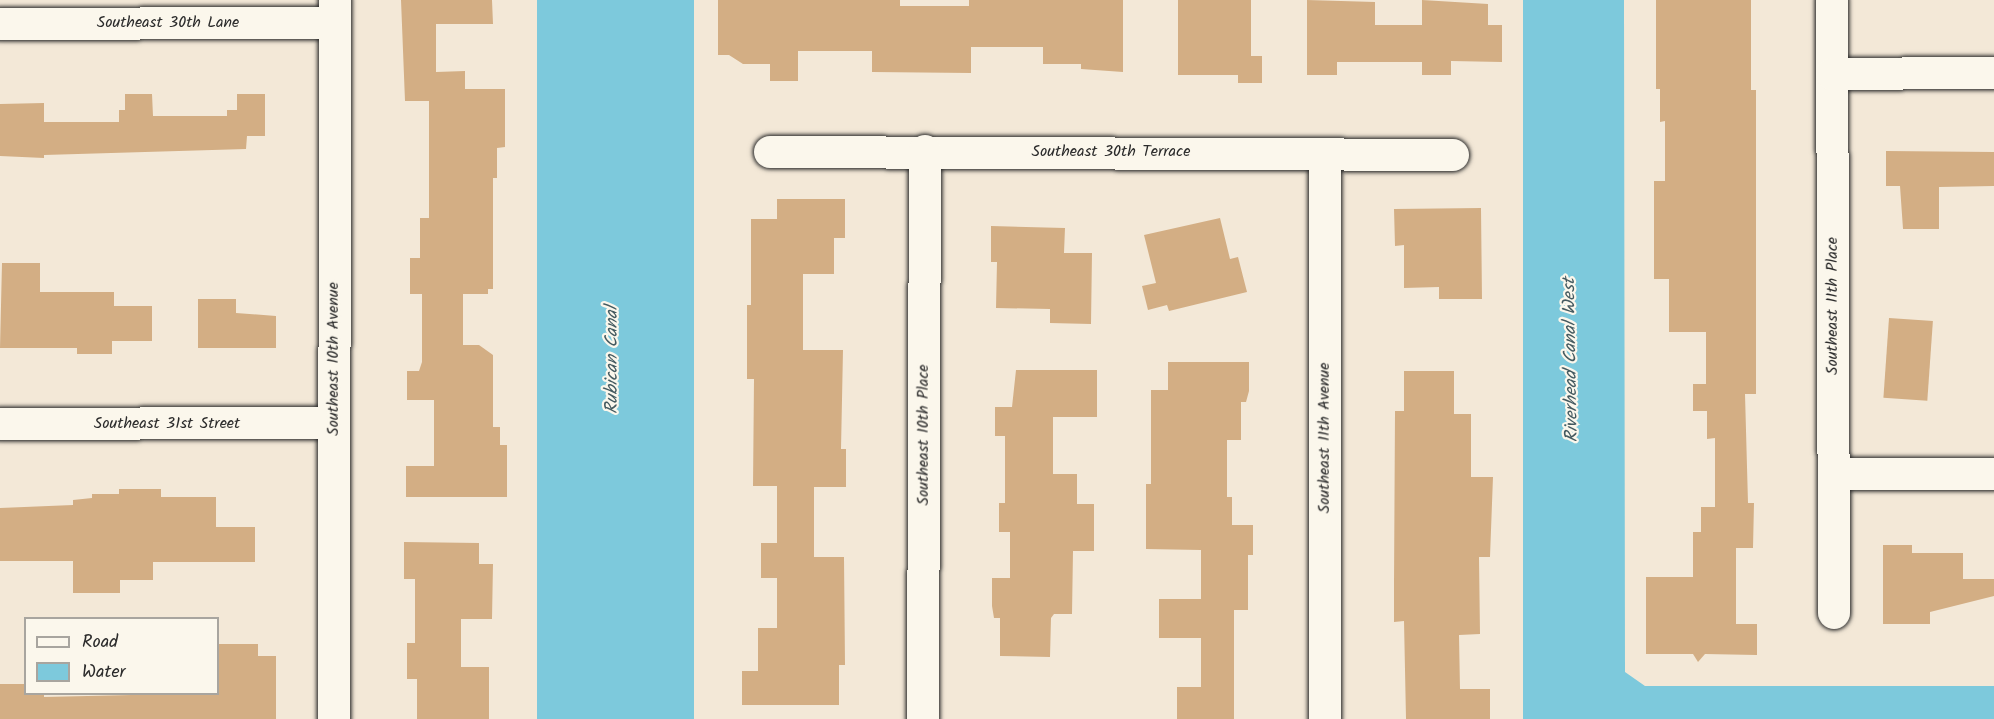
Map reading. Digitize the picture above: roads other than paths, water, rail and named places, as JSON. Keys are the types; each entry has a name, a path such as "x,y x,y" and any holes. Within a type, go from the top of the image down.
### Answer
{"street":[{"name":"Southeast 11th Place","path":"1832,0 1834,613"},
{"name":"Southeast 30th Lane","path":"0,24 335,11"},
{"name":"Southeast 10th Avenue","path":"334,719 335,11"},
{"path":"1832,74 1994,72"},
{"name":"Southeast 30th Terrace","path":"770,152 925,151 1324,157 1453,155"},
{"name":"Southeast 10th Place","path":"923,719 925,151"},
{"name":"Southeast 11th Avenue","path":"1324,157 1325,719"},
{"name":"Southeast 31st Street","path":"0,424 334,423"},
{"path":"1834,474 1994,474"}],"water":[{"name":"Rubican Canal","path":"537,0 694,0 694,719 537,719"},
{"name":"Riverhead Canal West","path":"1523,0 1624,0 1625,672 1645,686 1994,686 1994,719 1523,719"}]}
